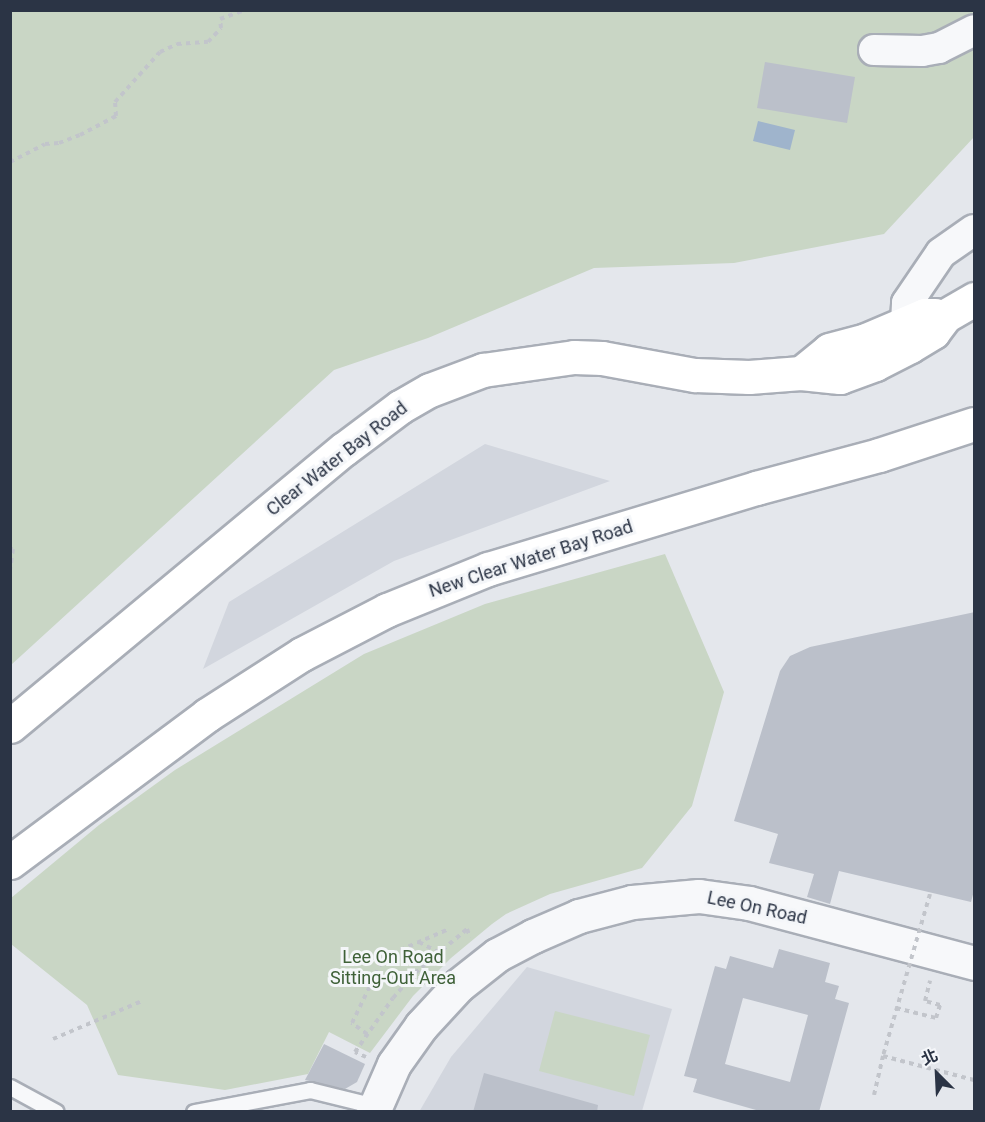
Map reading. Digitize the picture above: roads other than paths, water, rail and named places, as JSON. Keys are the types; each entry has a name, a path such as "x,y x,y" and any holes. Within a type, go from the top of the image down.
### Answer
{"main road":[{"name":"Clear Water Bay Road","path":"10,726 344,449 400,407 430,390 483,370 574,357 602,358 695,375 748,377 801,373 840,377 891,357 925,315 945,316 975,299"},
{"name":"New Clear Water Bay Road","path":"13,858 240,693 302,654 387,610 488,569 756,488 879,455 975,424"}],"street":[{"path":"873,51 931,49 975,30"},
{"path":"908,334 908,303 937,258 975,230"},
{"name":"Lee On Road","path":"374,1108 394,1064 420,1026 459,985 497,955 533,936 579,916 632,902 699,896 749,903 975,963"}],"lane":[{"path":"10,1087 56,1112"},
{"path":"194,1112 310,1090 374,1108"}],"water":[{"path":"758,121 795,130 790,150 753,141"}],"park label":[{"name":"Lee On Road Sitting-Out Area","path":"393,968"}]}
